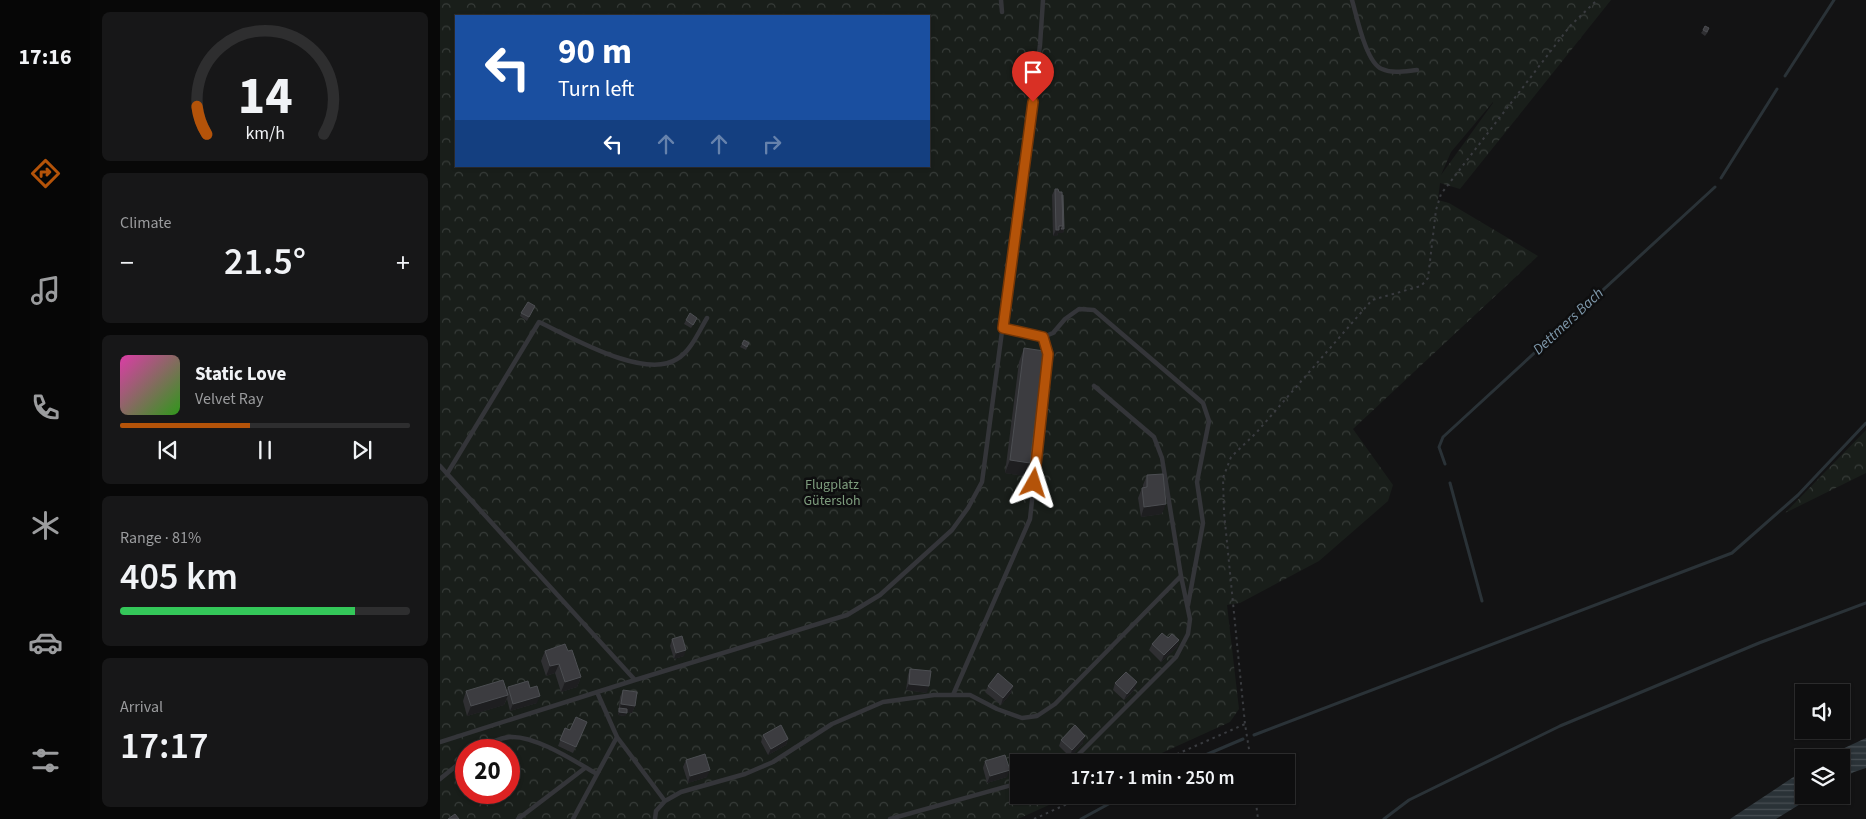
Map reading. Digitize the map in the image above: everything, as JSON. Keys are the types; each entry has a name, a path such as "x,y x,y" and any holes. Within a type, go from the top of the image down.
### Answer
{"lane":[{"path":"1001,0 1002,12"},
{"path":"440,742 847,615 880,595 952,530 968,508 982,482 1040,45 1043,0"},
{"path":"1352,0 1370,58 1382,69 1398,72 1417,70"},
{"path":"1003,328 1043,337 1052,333 1065,319 1079,309 1094,310 1203,403 1208,420 1198,482 1204,523 1188,607"},
{"path":"447,474 539,322 614,357 637,363 661,364 677,359 689,347 706,318"},
{"path":"953,695 1030,519 1048,354 1043,337"},
{"path":"1079,754 1176,657 1188,634 1190,619 1162,458 1154,437 1094,386"},
{"path":"440,466 635,680"},
{"path":"655,819 656,811 664,801 682,792 745,774 772,762 832,724 883,702 934,695 970,695 997,710 1022,718 1037,716 1054,704 1181,576"},
{"path":"597,692 617,738 664,801"},
{"path":"500,739 512,736 552,748 597,774"},
{"path":"573,819 617,738"},
{"path":"440,779 455,767"},
{"path":"518,819 585,768"},
{"path":"890,819 1010,786"}],"path":[{"path":"1250,754 1245,724 1224,512 1223,478 1232,457 1256,433 1372,300 1422,286 1428,278 1436,210 1441,194 1570,26 1597,0"},
{"path":"1177,754 1245,724"},
{"path":"1034,819 1067,804"},
{"path":"1256,804 1258,819"}],"green space":[{"name":"Flugplatz Gütersloh","path":"440,0 1611,0 1460,189 1440,183 1438,200 1449,203 1538,256 1353,429 1393,485 1388,501 1319,561 1240,603 1227,605 1239,709 1230,722 1160,754 1010,754 1010,804 1051,804 1018,819 440,819","holes":["1493,103 1441,175 1451,152"]},
{"path":"1866,430 1866,473 1785,513"}],"shaded area":[{"path":"1866,738 1866,768 1850,774 1850,749 1842,749"},
{"path":"1795,776 1795,804 1800,804 1776,819 1730,819"}],"building":[{"path":"1705,26 1709,28 1707,32 1703,30"},
{"path":"1055,189 1062,192 1063,226 1059,226 1059,230 1056,230"},
{"path":"1062,195 1064,229 1061,229 1063,226"},
{"path":"528,302 535,306 529,317 521,313"},
{"path":"690,313 697,318 693,325 686,320"},
{"path":"744,340 749,343 747,347 742,344"},
{"path":"1024,348 1044,351 1030,463 1010,460"},
{"path":"1163,474 1166,504 1144,507 1142,488 1147,487 1147,475"},
{"path":"1162,633 1168,638 1172,634 1179,640 1164,655 1152,644"},
{"path":"682,636 686,650 676,653 672,639"},
{"path":"565,644 568,651 572,650 581,677 565,682 559,664 550,666 545,651"},
{"path":"910,669 931,671 929,686 909,684"},
{"path":"1126,672 1137,682 1127,694 1115,683"},
{"path":"998,673 1013,686 1003,698 988,686"},
{"path":"503,680 508,695 471,706 466,691"},
{"path":"528,681 530,688 537,686 540,696 513,704 508,687"},
{"path":"623,690 637,692 635,706 621,704"},
{"path":"619,708 627,709 627,713 619,712"},
{"path":"576,717 587,722 576,747 560,740 565,728 570,730"},
{"path":"781,725 788,739 771,749 763,735"},
{"path":"1075,725 1085,736 1072,750 1061,740"},
{"path":"705,754 710,770 690,776 686,760"},
{"path":"1005,755 1010,770 990,776 985,761"},
{"path":"455,814 459,819 448,819"}],"waterway":[{"name":"Dettmers Bach","path":"1785,76 1834,0"},
{"name":"Dettmers Bach","path":"1721,178 1777,89"},
{"name":"Dettmers Bach","path":"1445,464 1439,447 1443,437 1715,187"},
{"path":"1254,735 1732,553 1798,495 1866,423"},
{"name":"Dettmers Bach","path":"1450,483 1482,601"},
{"path":"1384,819 1409,800 1560,726 1759,643 1866,603"},
{"path":"1208,754 1243,739"},
{"path":"1081,819 1108,804"}],"route":[{"path":"1033,102 1003,328 1043,337 1048,354 1034,483"}]}
